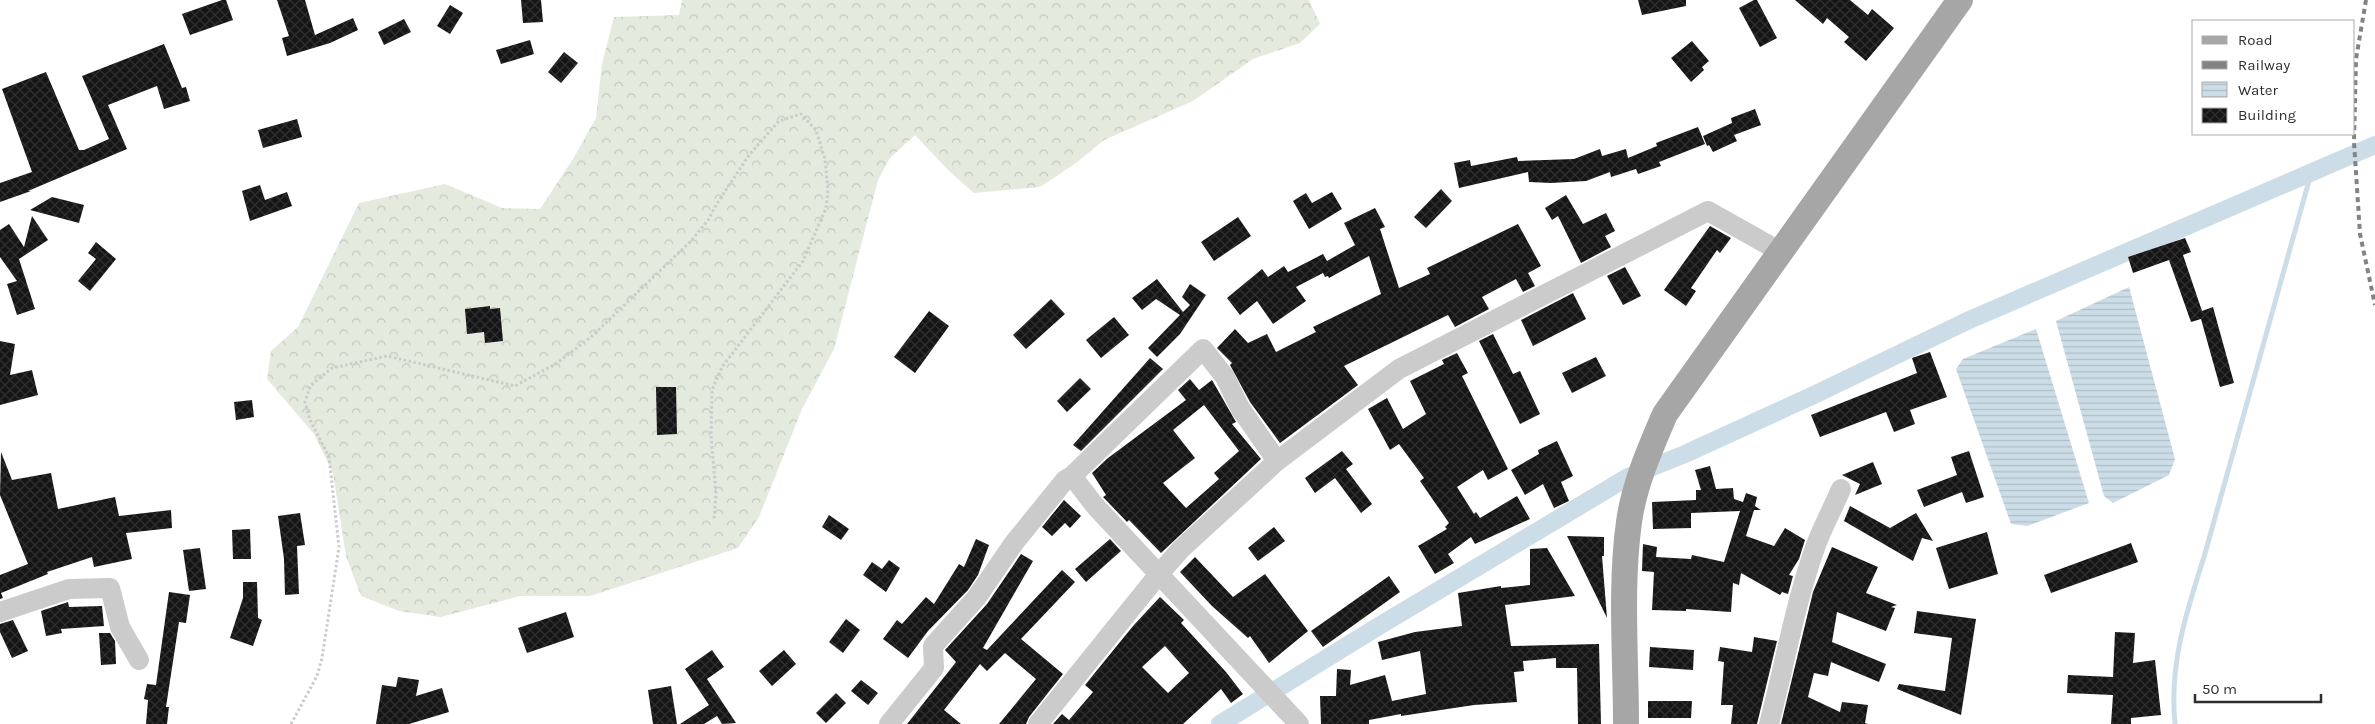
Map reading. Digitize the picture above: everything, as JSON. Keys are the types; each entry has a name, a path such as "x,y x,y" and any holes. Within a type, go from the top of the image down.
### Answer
{"main road":[{"path":"1626,724 1625,556 1629,520 1646,458 1664,414 1960,0"}],"street":[{"path":"1038,724 1181,549 1277,461 1399,369 1708,211 1779,251"},
{"path":"889,724 934,668 933,646 977,597 1014,543 1065,480 1072,476 1203,349 1225,377 1240,408 1277,461"},
{"path":"1072,476 1096,507 1299,724"},
{"path":"1769,724 1788,651 1792,626 1816,544 1841,489"},
{"path":"0,612 69,589 110,588 120,627 139,660"}],"path":[{"path":"291,724 317,676 322,658 339,547 329,457 310,420 305,402 310,386 332,368 387,356 515,386 557,363 591,337 691,241 709,219 749,155 779,121 801,114 816,130 825,159 828,190 826,208 803,261 722,367 712,390 711,436 716,494 714,519"}],"green space":[{"path":"682,0 1309,0 1320,24 1300,43 1253,59 1193,101 1104,140 1076,163 1040,187 974,193 949,171 915,135 890,158 878,180 834,349 802,409 759,517 738,548 590,596 520,596 441,617 399,611 361,596 346,556 333,473 314,434 267,379 271,351 298,327 359,203 445,184 502,208 540,209 573,159 596,118 602,64 614,17 679,15"}],"water":[{"path":"2129,287 2175,459 2169,475 2113,503 2104,496 2056,321"},
{"path":"2036,329 2089,503 2027,526 2011,524 1956,369 1963,359"}],"building":[{"path":"226,0 233,20 190,35 182,14"},
{"path":"277,0 305,0 315,35 353,18 358,30 330,43 287,56 282,38 289,36"},
{"path":"521,0 541,0 543,22 523,23"},
{"path":"1638,0 1686,0 1686,6 1642,15"},
{"path":"1757,0 1777,38 1760,47 1739,8"},
{"path":"1795,0 1850,0 1868,15 1872,9 1894,28 1866,61 1844,42 1849,37 1827,18 1823,24"},
{"path":"450,5 463,13 450,34 437,26"},
{"path":"404,19 411,32 384,45 378,32"},
{"path":"530,40 534,54 501,64 496,50"},
{"path":"1692,41 1709,61 1702,67 1704,70 1691,82 1671,58"},
{"path":"164,44 182,88 186,87 190,101 164,109 157,86 108,105 127,149 28,191 31,191 0,202 0,183 32,172 2,89 46,72 79,150 84,150 109,139 82,76"},
{"path":"564,52 578,63 561,83 548,72"},
{"path":"1755,109 1761,125 1734,135 1737,141 1713,152 1709,145 1707,146 1703,136 1732,123 1731,118"},
{"path":"297,119 302,137 263,148 258,130"},
{"path":"1698,127 1705,144 1659,162 1661,166 1638,174 1636,169 1611,177 1610,172 1586,181 1551,183 1529,182 1528,172 1459,188 1454,163 1470,160 1471,166 1517,157 1518,161 1574,159 1600,149 1602,156 1626,149 1628,158 1657,146 1656,143"},
{"path":"260,185 265,200 287,192 292,206 250,221 242,191"},
{"path":"1441,189 1452,201 1426,228 1414,217"},
{"path":"1332,192 1342,209 1309,229 1293,201 1306,193 1312,203"},
{"path":"1566,195 1583,224 1606,213 1615,231 1605,236 1611,247 1581,263 1558,216 1552,220 1545,208"},
{"path":"52,197 84,205 79,223 30,210"},
{"path":"1375,208 1385,227 1380,229 1399,288 1430,274 1427,268 1518,224 1541,266 1528,273 1535,286 1523,292 1516,279 1482,297 1489,309 1455,327 1448,315 1344,366 1358,385 1280,443 1250,402 1230,365 1232,363 1217,348 1235,329 1248,343 1267,334 1276,352 1316,332 1313,327 1381,294 1369,256 1329,278 1328,276 1325,277 1323,273 1296,287 1306,301 1273,324 1257,301 1240,315 1227,298 1262,269 1268,277 1284,266 1288,272 1323,254 1327,261 1355,245 1344,223"},
{"path":"32,216 48,240 19,259 35,309 17,315 7,284 17,281 0,257 0,230 9,224 24,247"},
{"path":"1238,217 1251,236 1214,261 1201,242"},
{"path":"1710,226 1731,238 1720,253 1717,250 1691,288 1696,291 1686,306 1664,290"},
{"path":"2185,238 2191,252 2183,255 2202,311 2213,307 2234,383 2220,387 2201,319 2191,322 2169,260 2133,273 2128,257"},
{"path":"96,242 116,259 90,291 78,281 96,259 88,253"},
{"path":"1625,267 1641,296 1623,305 1607,276"},
{"path":"1157,279 1183,312 1190,305 1182,297 1190,284 1206,295 1180,334 1157,357 1148,348 1180,315 1156,299 1142,310 1132,298"},
{"path":"1573,293 1586,319 1533,346 1521,320"},
{"path":"1051,299 1065,314 1026,349 1013,335"},
{"path":"490,306 490,309 500,308 503,341 485,343 484,332 467,334 465,309"},
{"path":"929,311 949,326 915,373 894,357"},
{"path":"1114,317 1129,335 1101,358 1086,340"},
{"path":"1493,334 1513,374 1520,371 1540,414 1520,424 1479,341"},
{"path":"0,341 15,344 10,375 32,370 38,395 0,405"},
{"path":"1930,352 1947,397 1910,410 1915,424 1894,432 1886,412 1820,437 1811,415 1917,373 1912,358"},
{"path":"1457,353 1468,373 1462,376 1508,469 1488,480 1483,470 1457,487 1474,514 1476,512 1480,518 1517,496 1530,519 1475,544 1471,537 1448,554 1454,563 1435,574 1418,546 1447,529 1445,527 1449,523 1420,481 1424,478 1399,444 1390,450 1368,409 1387,398 1403,429 1426,414 1410,381 1444,364 1442,360"},
{"path":"1596,357 1606,376 1572,393 1562,373"},
{"path":"1150,358 1163,369 1081,451 1073,445"},
{"path":"1080,378 1091,389 1067,412 1057,401"},
{"path":"1190,379 1199,390 1212,380 1236,422 1232,424 1261,459 1161,553 1129,520 1127,522 1103,497 1106,495 1092,473 1108,458 1186,400 1178,390","holes":["1204,405 1239,451 1214,473 1219,479 1186,508 1163,483 1195,458 1173,430"]},
{"path":"656,387 676,387 677,434 657,435"},
{"path":"252,400 254,417 236,420 234,402"},
{"path":"1557,441 1573,476 1561,482 1569,501 1554,508 1543,484 1525,495 1511,470 1539,454 1538,450"},
{"path":"1342,451 1353,464 1346,469 1372,504 1361,513 1335,478 1315,493 1305,478"},
{"path":"1969,451 1984,497 1966,503 1962,492 1924,507 1917,490 1957,475 1951,457"},
{"path":"1,452 12,480 51,473 58,509 115,497 119,516 171,510 172,528 126,533 132,559 94,567 92,557 47,572 48,574 1,593 3,598 0,599 0,575 28,564 0,495"},
{"path":"1873,462 1882,484 1855,495 1860,484 1842,475"},
{"path":"1710,466 1716,489 1733,488 1734,499 1743,502 1746,493 1757,497 1755,506 1761,510 1754,510 1746,536 1774,546 1785,528 1805,540 1799,559 1789,575 1793,576 1788,594 1782,592 1780,595 1741,573 1739,585 1733,583 1731,612 1686,609 1686,611 1652,610 1654,572 1642,571 1643,544 1657,547 1656,557 1691,559 1692,555 1724,562 1740,511 1691,513 1691,528 1653,529 1652,502 1696,500 1696,490 1701,490 1695,470"},
{"path":"1064,500 1081,516 1070,528 1065,523 1052,536 1042,527"},
{"path":"1850,506 1890,528 1916,513 1933,541 1922,538 1913,561 1844,521"},
{"path":"300,513 305,545 297,546 299,594 285,595 284,559 278,516"},
{"path":"829,515 849,529 841,540 822,527"},
{"path":"1274,527 1285,541 1258,561 1248,548"},
{"path":"250,529 251,559 233,559 232,530"},
{"path":"1987,532 1998,574 1949,589 1936,548"},
{"path":"1567,536 1604,537 1604,556 1602,556 1607,618"},
{"path":"976,539 989,545 978,575 968,590 928,631 908,658 883,639 897,620 902,624 926,597 934,604 959,564 964,567"},
{"path":"1110,539 1121,551 1086,582 1075,569"},
{"path":"2131,543 2138,562 2051,593 2044,575"},
{"path":"1832,547 1878,567 1866,593 1897,605 1891,607 1895,608 1886,631 1837,612 1832,642 1886,664 1879,682 1831,662 1828,676 1814,673 1808,697 1840,712 1842,702 1868,705 1865,723 1868,724 1781,724 1813,592"},
{"path":"200,548 206,589 189,591 183,550"},
{"path":"1547,548 1575,596 1505,605 1511,646 1599,644 1601,724 1578,724 1577,668 1556,668 1556,658 1523,661 1524,671 1514,672 1517,702 1474,705 1401,716 1401,714 1369,720 1369,724 1321,724 1320,696 1336,696 1337,669 1351,670 1350,685 1385,675 1392,701 1426,694 1420,651 1382,660 1378,642 1415,632 1462,626 1458,593 1501,586 1501,588 1530,585 1530,549"},
{"path":"1021,554 1033,561 983,648 987,650 1062,570 1075,582 1021,639 1063,674 1029,717 1026,724 999,724 1036,679 1005,653 987,671 980,664 944,710 961,724 907,724 956,662 945,650 987,604"},
{"path":"1195,557 1233,597 1265,574 1308,631 1269,663 1250,636 1248,638 1212,606 1180,572"},
{"path":"889,560 900,568 886,592 863,575 872,562 882,569"},
{"path":"1389,576 1400,592 1323,647 1311,631"},
{"path":"243,582 257,582 258,618 262,620 253,646 230,638 243,598"},
{"path":"169,592 190,595 186,623 179,622 166,707 169,707 167,724 146,724 148,700 144,699 147,684 156,685"},
{"path":"1160,597 1184,620 1181,623 1226,672 1243,694 1231,703 1221,689 1183,724 1053,724 1062,714 1069,720 1093,692 1085,685 1133,626","holes":["1165,646 1189,673 1168,693 1142,667"]},
{"path":"68,602 69,607 102,606 104,626 61,629 62,633 46,636 41,611"},
{"path":"1917,611 1976,619 1961,715 1897,689 1899,684 1945,691 1952,638 1914,633"},
{"path":"566,612 574,637 527,653 518,628"},
{"path":"846,619 860,630 843,653 829,642"},
{"path":"13,620 28,651 12,658 0,632 0,624"},
{"path":"2115,632 2135,633 2133,663 2155,660 2161,715 2131,718 2131,724 2111,724 2113,695 2067,693 2068,675 2113,677"},
{"path":"99,633 110,633 115,641 116,664 101,665"},
{"path":"1754,637 1777,641 1757,724 1731,724 1733,705 1721,705 1724,662 1718,661 1720,647 1752,652"},
{"path":"1650,647 1694,650 1693,670 1649,667"},
{"path":"712,650 724,667 707,679 736,723 722,724 717,716 704,724 680,724 709,705 685,669"},
{"path":"784,650 796,664 772,686 759,671"},
{"path":"398,677 419,680 416,696 442,688 449,712 409,724 376,724 382,685 396,687"},
{"path":"861,680 878,693 868,705 851,691"},
{"path":"671,686 677,724 653,724 648,690"},
{"path":"836,693 846,703 826,723 816,713"},
{"path":"1648,701 1692,701 1691,718 1648,718"}],"waterway":[{"path":"1220,724 1628,477 1685,454 1816,394 1967,321 2375,145"},
{"path":"2175,724 2174,681 2180,639 2312,170"}],"railway":[{"path":"2355,100 2356,59 2366,0"},
{"path":"2354,135 2360,234 2375,305"}]}
